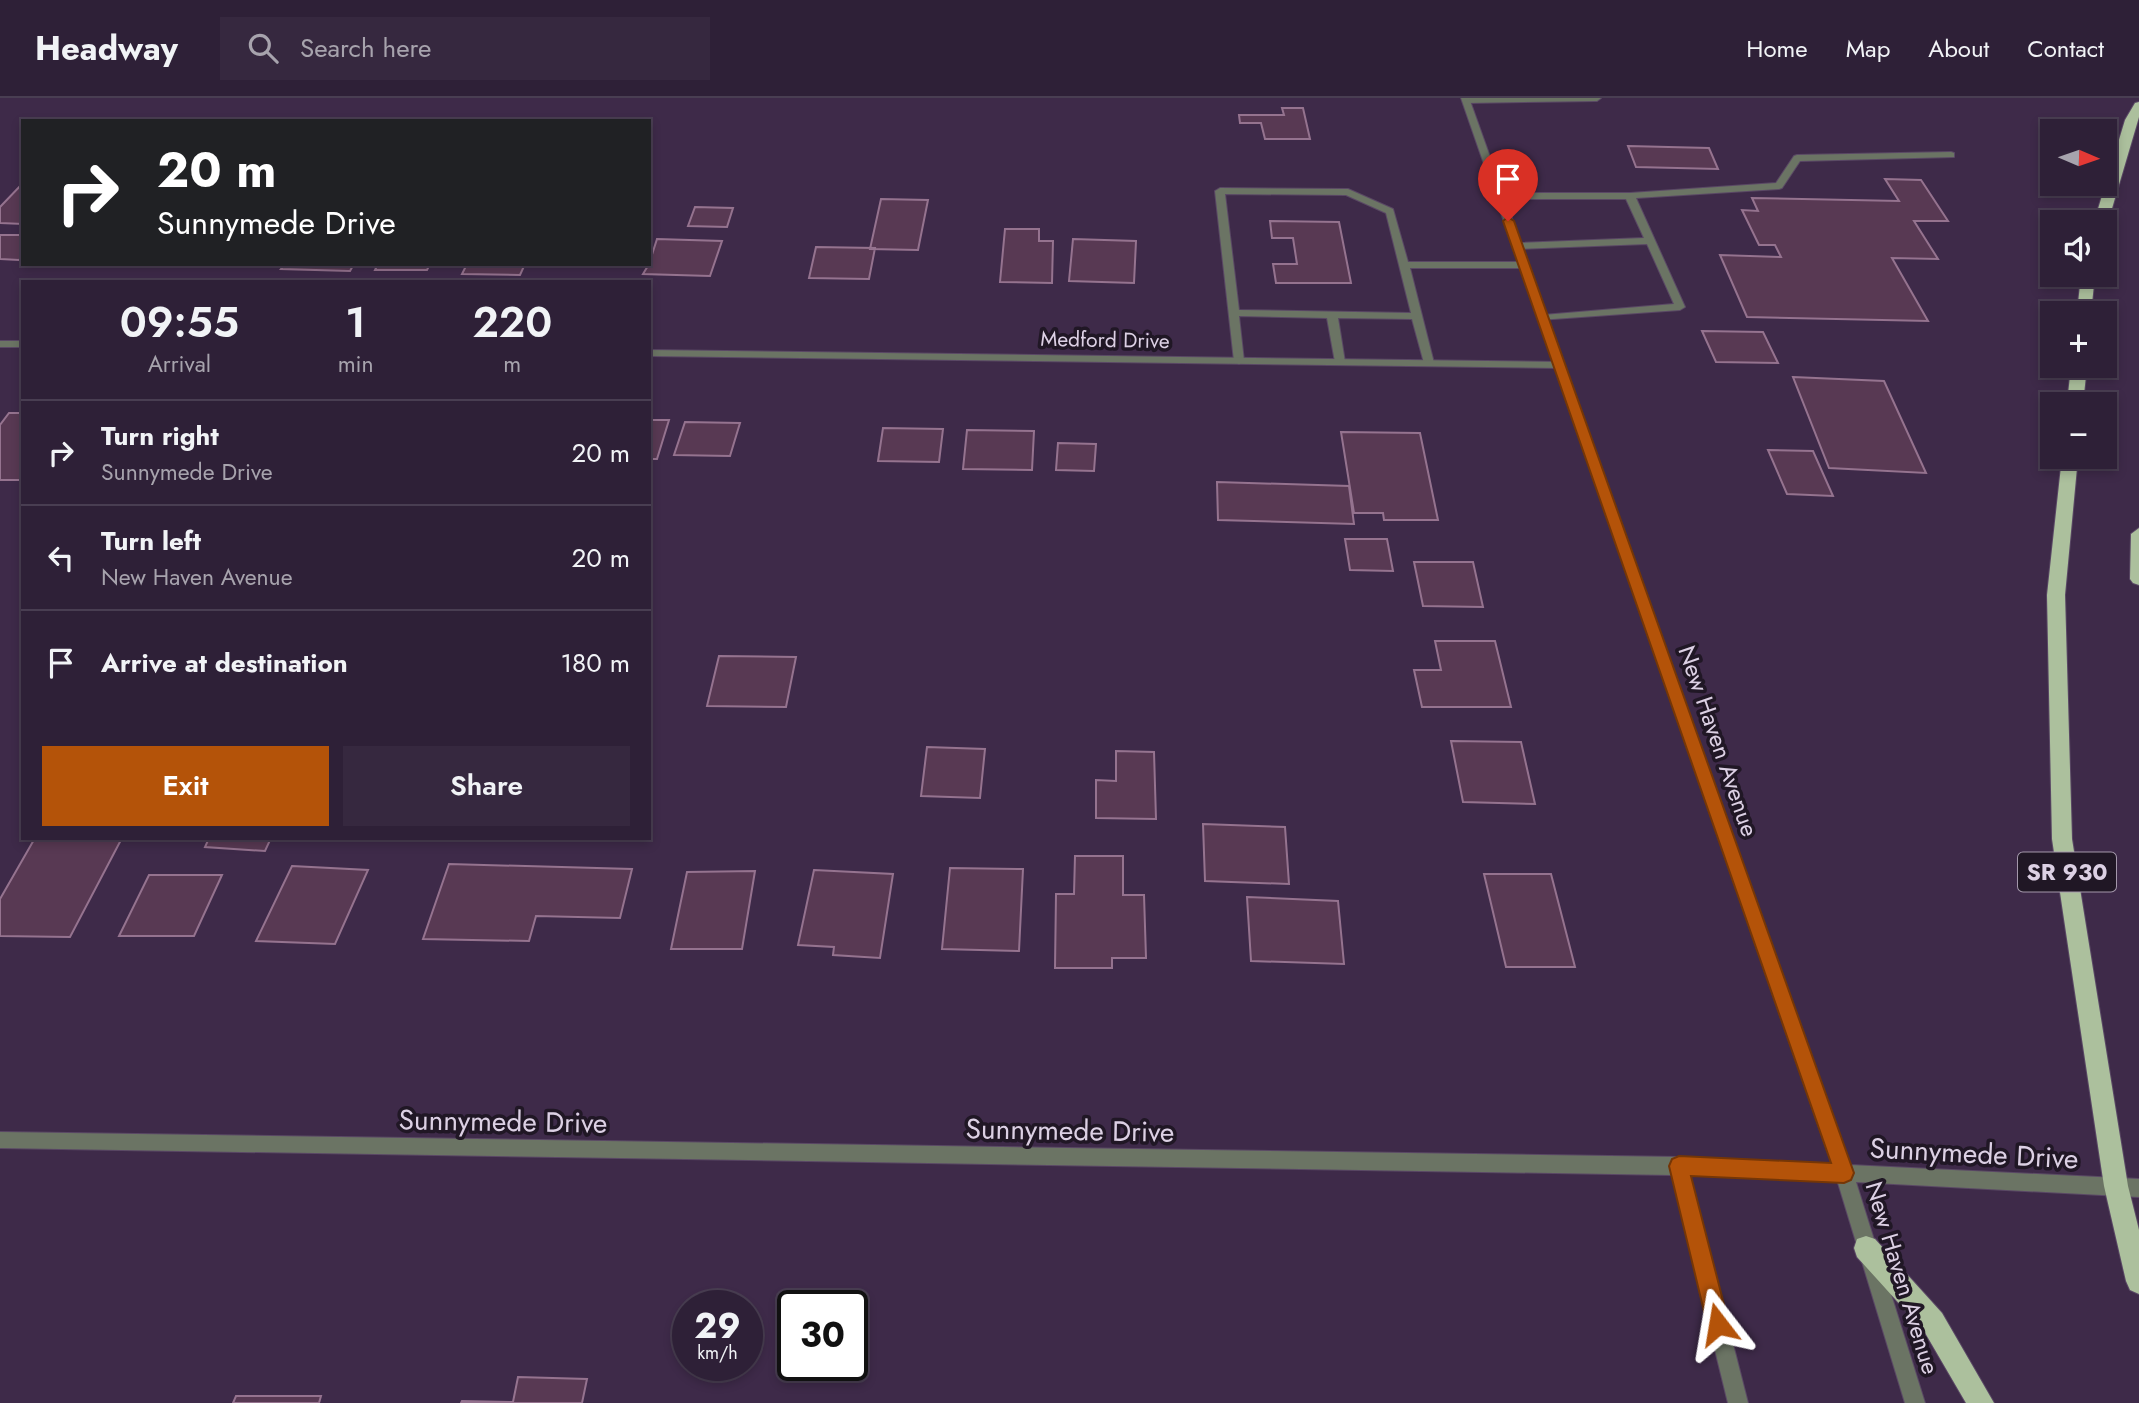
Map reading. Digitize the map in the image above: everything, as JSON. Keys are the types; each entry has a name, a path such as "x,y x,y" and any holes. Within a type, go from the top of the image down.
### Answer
{"highway":[{"path":"2105,210 2131,120 2139,106"},
{"name":"SR 930","path":"2069,469 2056,595 2062,839 2116,1186 2139,1281"},
{"path":"2139,534 2139,579"},
{"path":"1866,1248 1933,1322 1981,1403"}],"street":[{"path":"1465,99 1599,99"},
{"name":"New Haven Avenue","path":"1465,99 1844,1173 1915,1403"},
{"path":"1500,195 1630,196 1779,186 1797,158 1951,155"},
{"path":"1239,361 1220,191 1348,192 1390,211 1429,363"},
{"path":"1543,318 1680,307 1630,196"},
{"path":"1517,246 1651,242"},
{"path":"1405,265 1524,265"},
{"path":"1235,313 1418,316"},
{"path":"1332,314 1340,362"},
{"path":"0,344 21,344"},
{"name":"Medford Drive","path":"651,353 1560,365"},
{"name":"Sunnymede Drive","path":"0,1140 1679,1166 2139,1188"},
{"path":"1679,1166 1738,1403"}],"building":[{"path":"1282,108 1303,108 1310,139 1265,139 1261,123 1240,123 1239,115 1284,115"},
{"path":"1628,146 1709,148 1718,169 1636,167"},
{"path":"1885,179 1921,180 1948,221 1914,221 1938,259 1892,258 1928,321 1747,317 1720,255 1781,257 1775,245 1759,245 1742,210 1758,211 1752,198 1899,201"},
{"path":"21,185 21,224 0,223 0,207"},
{"path":"881,199 928,200 918,250 870,249"},
{"path":"695,207 733,208 727,227 688,226"},
{"path":"1270,221 1339,222 1351,283 1276,283 1273,264 1297,264 1293,238 1272,238"},
{"path":"1005,229 1039,229 1039,241 1053,241 1052,283 1000,282"},
{"path":"0,235 21,235 19,260 0,259"},
{"path":"657,239 722,241 710,276 643,274 648,266 651,266"},
{"path":"1073,239 1136,241 1134,283 1069,281"},
{"path":"816,247 875,248 869,279 809,278"},
{"path":"283,266 353,266 350,271 281,269"},
{"path":"377,266 429,266 427,270 375,270"},
{"path":"466,266 524,266 520,275 462,274"},
{"path":"1702,331 1763,332 1778,363 1716,362"},
{"path":"1793,377 1884,381 1926,473 1829,468"},
{"path":"9,413 21,413 21,480 0,480 0,425"},
{"path":"651,420 669,420 657,459 651,459"},
{"path":"685,422 740,423 730,456 674,455"},
{"path":"883,428 943,429 939,462 878,461"},
{"path":"967,430 1034,431 1032,470 963,469"},
{"path":"1341,432 1420,433 1438,520 1384,520 1383,513 1354,513"},
{"path":"1058,443 1096,444 1094,471 1056,470"},
{"path":"1768,450 1813,451 1833,496 1787,494"},
{"path":"1217,482 1349,486 1354,524 1218,520"},
{"path":"1345,539 1387,539 1393,571 1350,570"},
{"path":"1414,562 1473,562 1483,607 1423,606"},
{"path":"1435,641 1495,641 1511,707 1422,707 1414,670 1441,670"},
{"path":"719,656 796,657 786,707 707,706"},
{"path":"1451,741 1521,742 1535,804 1463,802"},
{"path":"927,747 985,749 980,798 921,796"},
{"path":"1116,751 1154,752 1156,819 1096,818 1096,780 1116,781"},
{"path":"1203,824 1285,827 1289,884 1205,881"},
{"path":"34,840 121,840 70,937 0,936 0,899"},
{"path":"208,840 270,840 265,851 205,847"},
{"path":"1075,856 1123,856 1123,895 1144,895 1146,958 1112,958 1112,968 1055,968 1056,894 1074,894"},
{"path":"449,864 632,869 620,918 536,916 529,941 423,939"},
{"path":"292,866 368,870 335,944 256,941"},
{"path":"950,868 1023,869 1019,951 942,949"},
{"path":"814,870 893,874 880,958 833,955 834,947 798,945"},
{"path":"755,871 742,949 671,949 687,872"},
{"path":"1484,874 1551,874 1575,967 1506,967"},
{"path":"149,875 222,875 194,936 119,936"},
{"path":"1247,897 1338,901 1344,964 1251,961"},
{"path":"518,1377 587,1379 582,1403 461,1403 513,1402"},
{"path":"236,1396 321,1396 319,1403 233,1403"}],"route":[{"path":"1508,221 1844,1173 1679,1166 1718,1324"}]}
